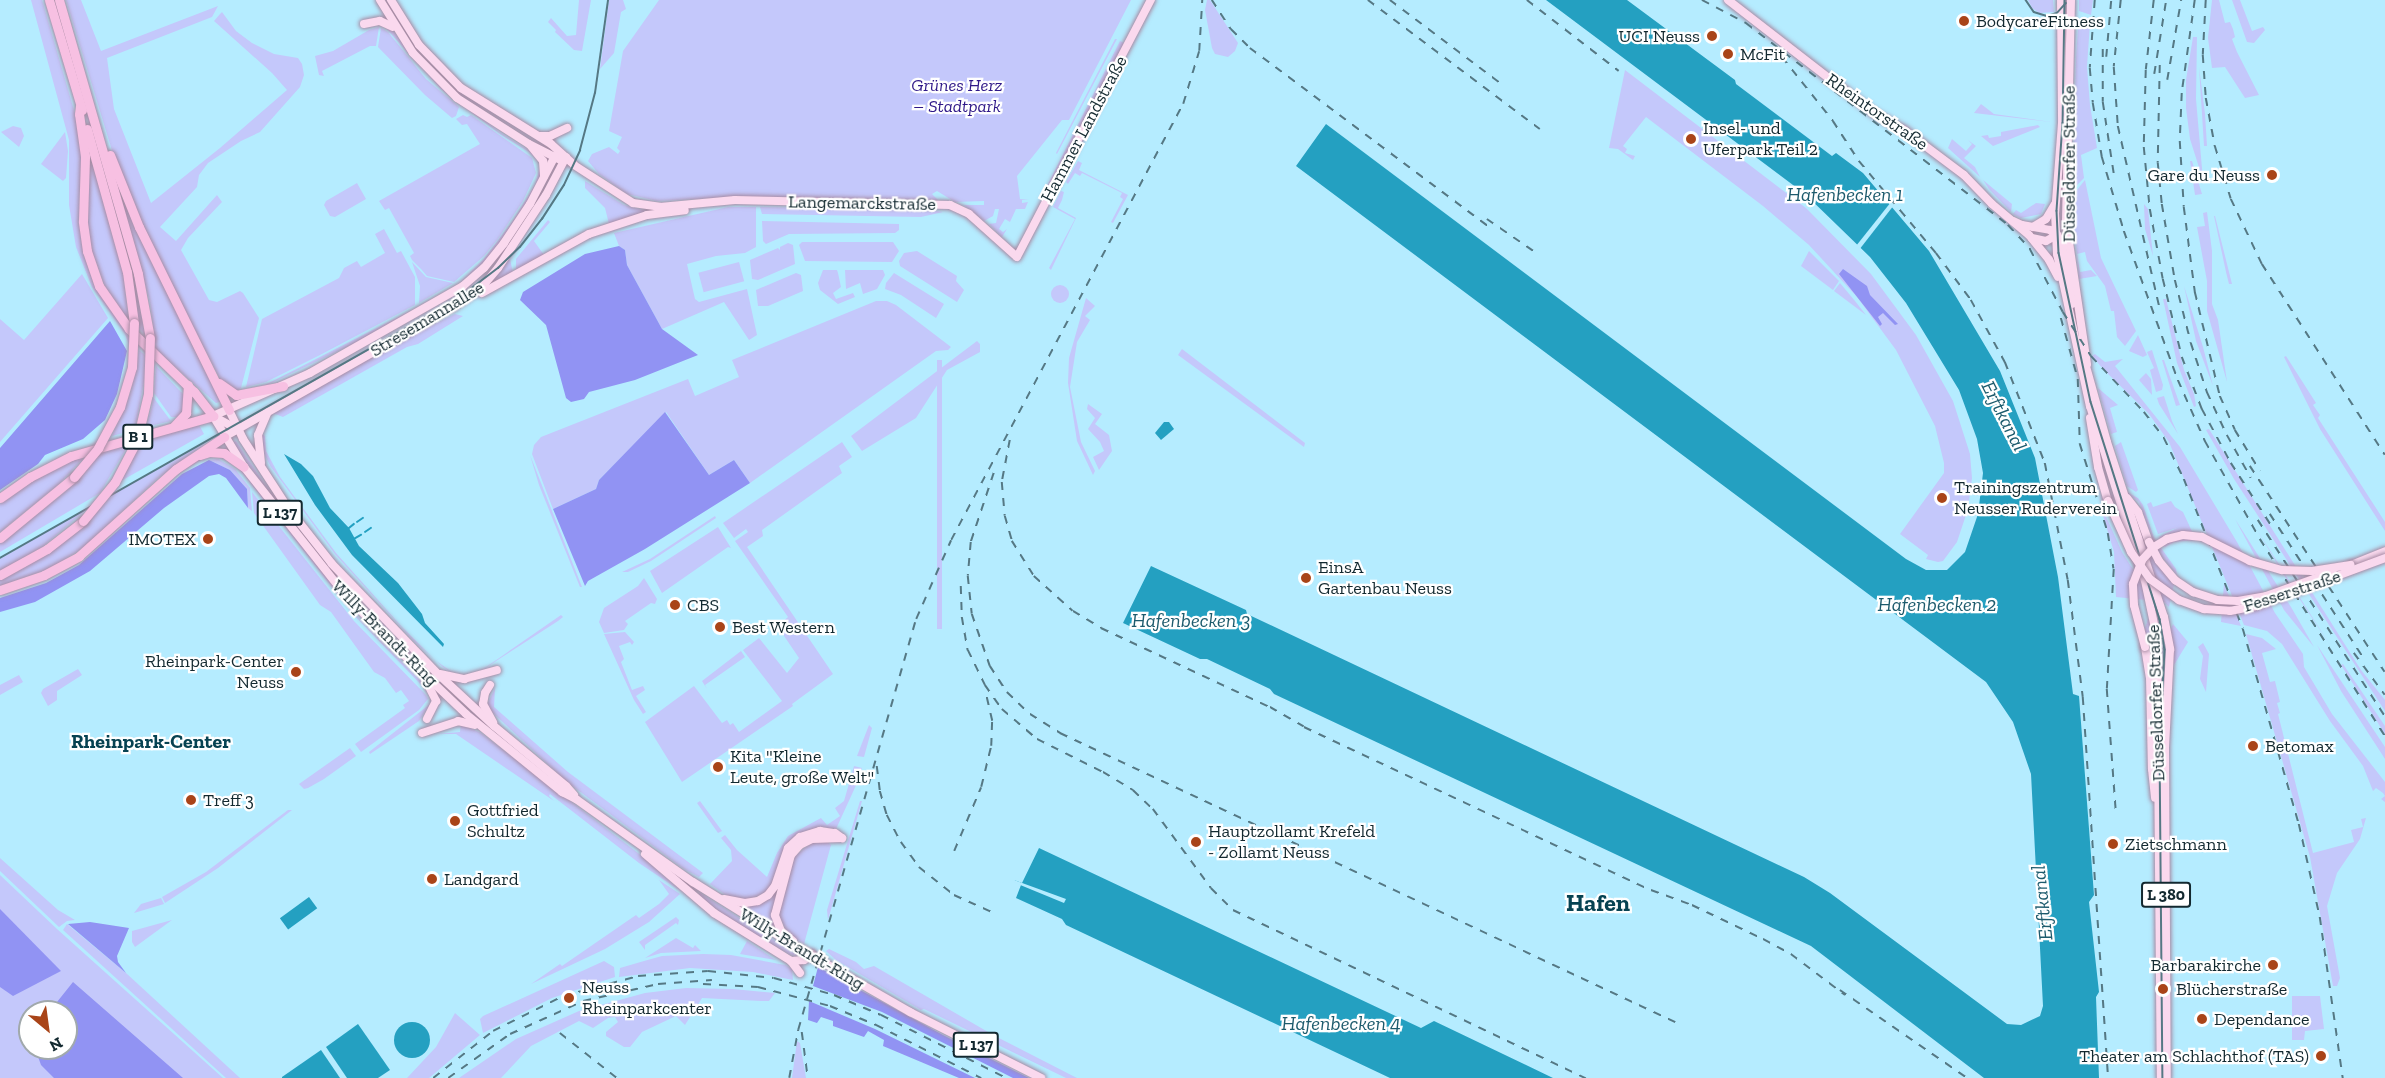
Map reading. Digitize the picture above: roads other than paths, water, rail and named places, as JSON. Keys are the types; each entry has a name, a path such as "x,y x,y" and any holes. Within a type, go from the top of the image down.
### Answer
{"highway":[{"name":"B 1","path":"0,538 74,477 98,448 120,407 132,367 134,323 131,293 118,235 49,0"},
{"name":"B 1","path":"3,574 47,549 82,520 115,482 137,440 148,394 150,338 138,274 59,0"},
{"path":"0,498 30,477 64,459 213,416 188,386 142,343 117,315 93,270 83,221 85,156 80,106"},
{"path":"93,115 100,124 139,227 229,410"},
{"path":"215,379 236,395 283,386"},
{"path":"172,428 186,413 188,386"},
{"path":"0,590 44,575 79,556 192,457 222,434"},
{"path":"192,457 218,452 244,467"}],"main road":[{"name":"Langemarckstraße","path":"380,0 395,28 413,53 458,98 529,144 567,161 622,199 639,206 660,207 725,201 950,205 969,214 1017,257"},
{"path":"391,0 420,45 446,74 483,104 534,135 567,161"},
{"name":"Hammer Landstraße","path":"1017,257 1151,0"},
{"name":"Rheintorstraße","path":"1723,0 1737,8"},
{"name":"Rheintorstraße","path":"1728,0 1875,114 1904,130 1939,156 2013,221 2041,241 2056,235"},
{"name":"Düsseldorfer Straße","path":"2061,0 2062,123 2056,235 2064,290 2086,389 2145,580 2155,622 2158,671 2161,1078"},
{"name":"Düsseldorfer Straße","path":"2071,0 2066,222 2090,380"},
{"path":"364,24 380,21 395,28"},
{"path":"534,135 550,136 567,128"},
{"path":"529,144 543,161 543,181"},
{"name":"Stresemannallee","path":"213,416 283,386 436,302 470,280 504,243 543,181 555,156"},
{"name":"Stresemannallee","path":"222,434 237,429 453,307 491,279 567,161"},
{"name":"Langemarckstraße","path":"453,307 596,231 647,215 725,201"},
{"path":"2056,202 2046,219 2030,231 2049,260 2064,290"},
{"path":"2056,235 2066,222"},
{"name":"Düsseldorfer Straße","path":"2030,231 2056,235 2063,246 2078,335 2090,380 2167,630 2170,665 2165,731 2167,1078"},
{"name":"Fesserstraße","path":"2086,389 2098,467 2108,501 2137,562 2157,585 2179,600 2204,609 2230,611 2247,609 2290,596 2385,558"},
{"path":"222,434 229,410"},
{"name":"L 137","path":"229,410 237,429"},
{"path":"262,468 258,435 268,411"},
{"path":"213,416 237,429"},
{"name":"L 137","path":"213,416 222,434"},
{"name":"Willy-Brandt-Ring","path":"237,429 288,508 332,564 438,674 494,726 566,786 576,799"},
{"name":"Willy-Brandt-Ring","path":"222,434 244,467 339,587 421,672 483,729 562,792 576,799 717,898 821,962 910,1012 1041,1078"},
{"name":"Fesserstraße","path":"2120,482 2126,496 2138,512 2159,561 2175,580 2193,592 2224,600 2266,596 2385,551"},
{"name":"Fesserstraße","path":"2159,810 2152,781 2148,662 2133,595 2138,568 2154,547 2175,537 2193,535 2211,540 2260,564 2282,570 2312,571 2351,565"},
{"path":"438,674 464,679 497,670"},
{"path":"421,672 436,701 427,719"},
{"path":"490,685 485,693 483,704 494,726"},
{"path":"422,733 458,722 470,723 483,729"},
{"path":"717,898 745,903 763,898 775,886 784,855 794,842 813,832 835,832 842,838 812,839 795,850 789,861 776,904 778,926 802,950"},
{"path":"632,840 685,889 725,920 791,961 800,973"},
{"path":"791,961 804,960 812,954"}],"water":[{"path":"1546,0 1627,0 1832,156 1836,153 1863,173 1929,251 2000,371 2035,458 2058,577 2073,694 2079,696 2094,895 2089,902 2099,992 2096,997 2099,1078 1984,1078 1811,946 1274,694 1270,689 1207,659 1200,659 1123,623 1151,566 1246,610 1247,614 1804,877 1830,893 2007,1024 2021,1025 2040,1016 2043,1006 2031,774 2013,722 1986,682 1296,166 1326,124 1906,559 1926,570 1947,570 1965,552 1978,514 1983,473 1977,439 1959,390 1906,303 1870,257 1805,194"},
{"path":"1164,422 1169,422 1174,429 1161,440 1155,433"},
{"path":"284,454 301,464 313,476 330,508 349,528 359,546 398,583 422,614 425,623 444,644 443,647 352,555 315,505"},
{"name":"Hafenbecken 4","path":"1039,848 1421,1028 1434,1021 1553,1078 1390,1078 1066,925 1062,919 1016,898 1021,885 1014,880 1022,883"},
{"path":"309,897 317,908 288,929 280,918"},
{"path":"412,1022 424,1028 430,1040 424,1052 412,1058 400,1052 394,1040 400,1028"},
{"path":"358,1024 390,1070 378,1078 347,1078 326,1047"},
{"path":"321,1050 340,1078 282,1078 282,1077"}],"waterway":[{"path":"357,522 363,518"},
{"path":"349,528 354,524"},
{"path":"365,532 371,528"},
{"path":"354,539 361,535"}],"tram line":[{"path":"0,558 456,300 498,268 520,247 542,219 564,185 580,150 595,93 608,0"},
{"path":"2026,0 2034,12 2047,16 2057,13 2066,3"},
{"path":"2065,0 2063,123 2057,211 2059,253 2091,402 2160,619 2165,650 2160,747 2163,1078"}],"railway":[{"path":"789,1078 798,1030 916,619 951,540 1183,104 1199,51 1202,0"},
{"path":"1212,0 1231,29 1250,48 1492,229"},
{"path":"1368,0 1540,129"},
{"path":"1390,0 1500,83"},
{"path":"1527,0 1619,71"},
{"path":"1702,0 1746,23 2008,225 2030,249 2063,312 2091,356 2144,412 2164,438 2184,479 2243,629 2299,824 2320,917 2343,1078"},
{"path":"2095,0 2090,68 2102,157 2124,231 2178,380 2205,441 2260,539 2385,736"},
{"path":"2106,57 2111,0"},
{"path":"2121,0 2114,67 2118,126 2160,310"},
{"path":"2154,0 2146,70 2144,147 2150,209 2163,279 2182,357 2202,409 2231,463 2271,525"},
{"path":"2154,74 2166,0"},
{"path":"2167,80 2181,0"},
{"path":"2195,0 2182,93 2180,141 2184,207 2195,292 2220,396 2235,430 2260,471"},
{"path":"2206,0 2203,55 2206,98 2215,146 2231,199 2262,264 2385,455"},
{"path":"2103,49 2103,102 2114,174"},
{"path":"1782,57 1833,121 1859,161 1936,253 1971,300 2005,362 2045,463 2068,580 2083,697 2108,1078"},
{"path":"2160,65 2158,163 2162,204 2175,280 2191,343 2207,392 2251,478"},
{"path":"1487,219 1535,252"},
{"path":"2061,318 2078,379 2080,444 2108,533 2114,569 2107,689 2116,812"},
{"path":"1010,440 1002,482 1005,516 1012,541 1034,576 1073,611 1101,628 1270,707 1304,727 1651,890 1692,905 1763,939 1791,954 1845,995"},
{"path":"2250,466 2385,672"},
{"path":"994,473 971,542 968,576 972,614 990,666 1007,692 1030,714 1060,733 1675,1022"},
{"path":"2270,514 2363,657"},
{"path":"2258,520 2385,716"},
{"path":"961,586 962,617 968,650 985,685 1002,709 1037,739 1103,772 1133,790 1153,809 1211,888 1233,910 1586,1078"},
{"path":"2354,653 2385,695"},
{"path":"954,851 981,787 991,746 992,721 986,694"},
{"path":"877,766 880,791 887,815 901,842 919,867 954,895 996,914"},
{"path":"433,1078 493,1031 563,996 638,976 708,971 774,978 834,995 881,1015 1006,1078"},
{"path":"448,1078 510,1034 583,1001 658,984 712,980"},
{"path":"703,984 758,987 830,1006 876,1025 981,1078"},
{"path":"1840,990 1967,1078"},
{"path":"802,1032 808,1078"},
{"path":"560,1033 617,1078"}],"place":[{"name":"BodycareFitness","path":"1964,21"},
{"name":"UCI Neuss","path":"1712,36"},
{"name":"McFit","path":"1728,54"},
{"name":"Insel- und Uferpark Teil 2","path":"1691,139"},
{"name":"Gare du Neuss","path":"2272,175"},
{"name":"Trainingszentrum Neusser Ruderverein","path":"1942,498"},
{"name":"IMOTEX","path":"208,539"},
{"name":"EinsA Gartenbau Neuss","path":"1306,578"},
{"name":"CBS","path":"675,605"},
{"name":"Best Western","path":"720,627"},
{"name":"Rheinpark-Center Neuss","path":"296,672"},
{"name":"Betomax","path":"2253,746"},
{"name":"Kita \"Kleine Leute, große Welt\"","path":"718,767"},
{"name":"Treff 3","path":"191,800"},
{"name":"Gottfried Schultz","path":"455,821"},
{"name":"Hauptzollamt Krefeld - Zollamt Neuss","path":"1196,842"},
{"name":"Zietschmann","path":"2113,844"},
{"name":"Landgard","path":"432,879"},
{"name":"Barbarakirche","path":"2273,965"},
{"name":"Blücherstraße","path":"2163,989"},
{"name":"Neuss Rheinparkcenter","path":"569,998"},
{"name":"Dependance","path":"2202,1019"},
{"name":"Theater am Schlachthof (TAS)","path":"2321,1056"}],"district":[{"name":"Rheinpark-Center","path":"151,741"},
{"name":"Hafen","path":"1598,903"}],"park label":[{"name":"Grünes Herz – Stadtpark","path":"957,96"}],"water label":[{"name":"Hafenbecken 1","path":"1845,194"},
{"name":"Erftkanal","path":"2004,416"},
{"name":"Hafenbecken 2","path":"1937,604"},
{"name":"Hafenbecken 3","path":"1191,620"},
{"name":"Erftkanal","path":"2042,903"}]}
